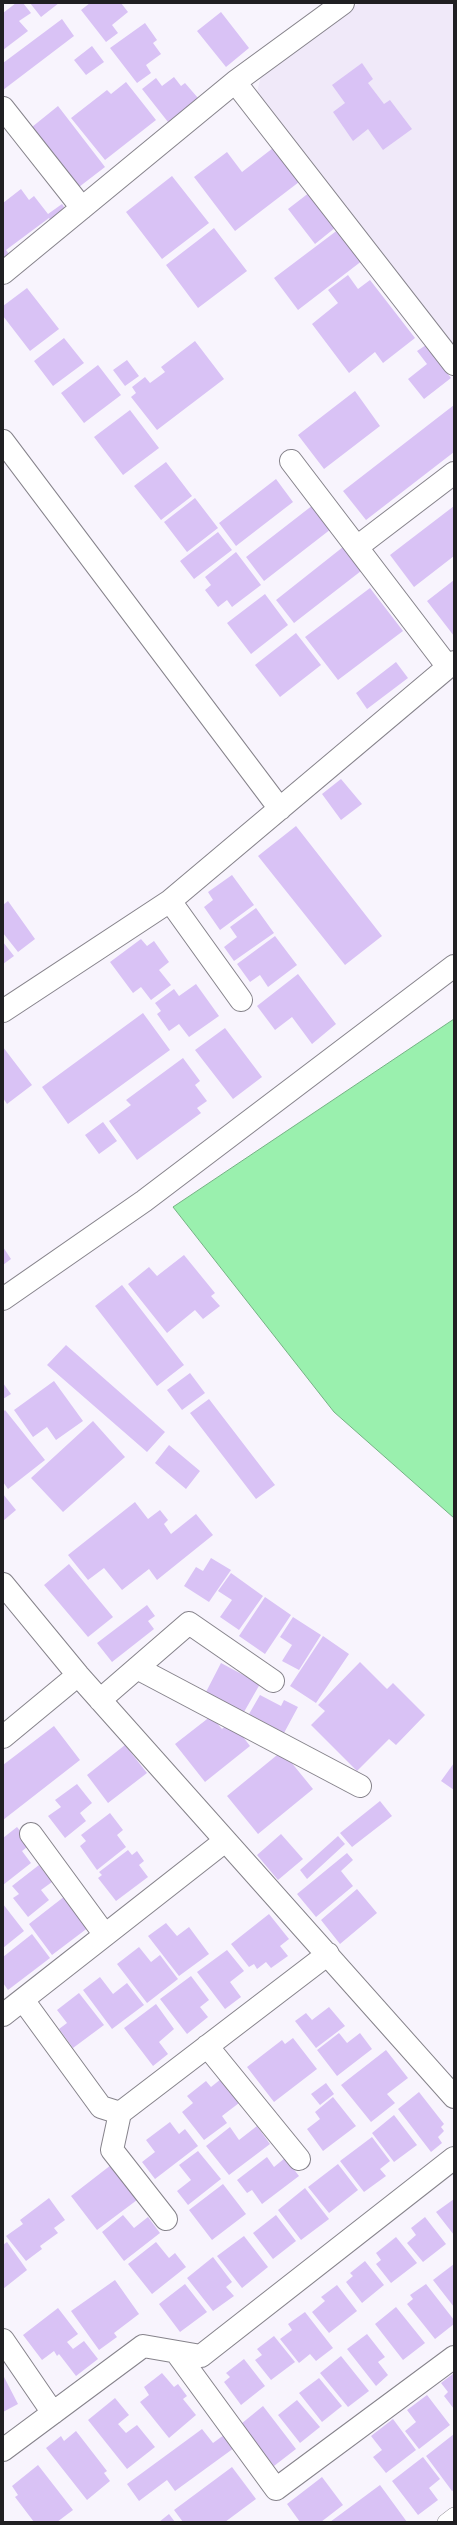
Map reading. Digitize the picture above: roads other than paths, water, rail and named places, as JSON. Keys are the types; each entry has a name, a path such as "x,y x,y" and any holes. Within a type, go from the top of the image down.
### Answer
{"street":[{"path":"3,273 321,10 343,3"},
{"path":"235,82 454,364"},
{"path":"3,108 82,208"},
{"path":"3,441 280,809"},
{"path":"3,1011 170,901 451,665 291,461"},
{"path":"357,547 454,473"},
{"path":"170,901 240,1000"},
{"path":"3,1299 150,1196 454,966"},
{"path":"3,1584 78,1675 454,2097"},
{"path":"100,1700 189,1623 273,1681"},
{"path":"137,1668 360,1786"},
{"path":"3,1737 78,1675"},
{"path":"31,1834 106,1935"},
{"path":"3,2015 225,1841"},
{"path":"166,2219 112,2150 120,2114 328,1954"},
{"path":"24,2000 101,2107 120,2114"},
{"path":"207,2046 299,2159"},
{"path":"3,2450 143,2346 201,2356 454,2158"},
{"path":"3,2340 53,2413"},
{"path":"176,2352 276,2489 454,2357"}],"lane":[{"path":"445,2522 454,2515"}]}
